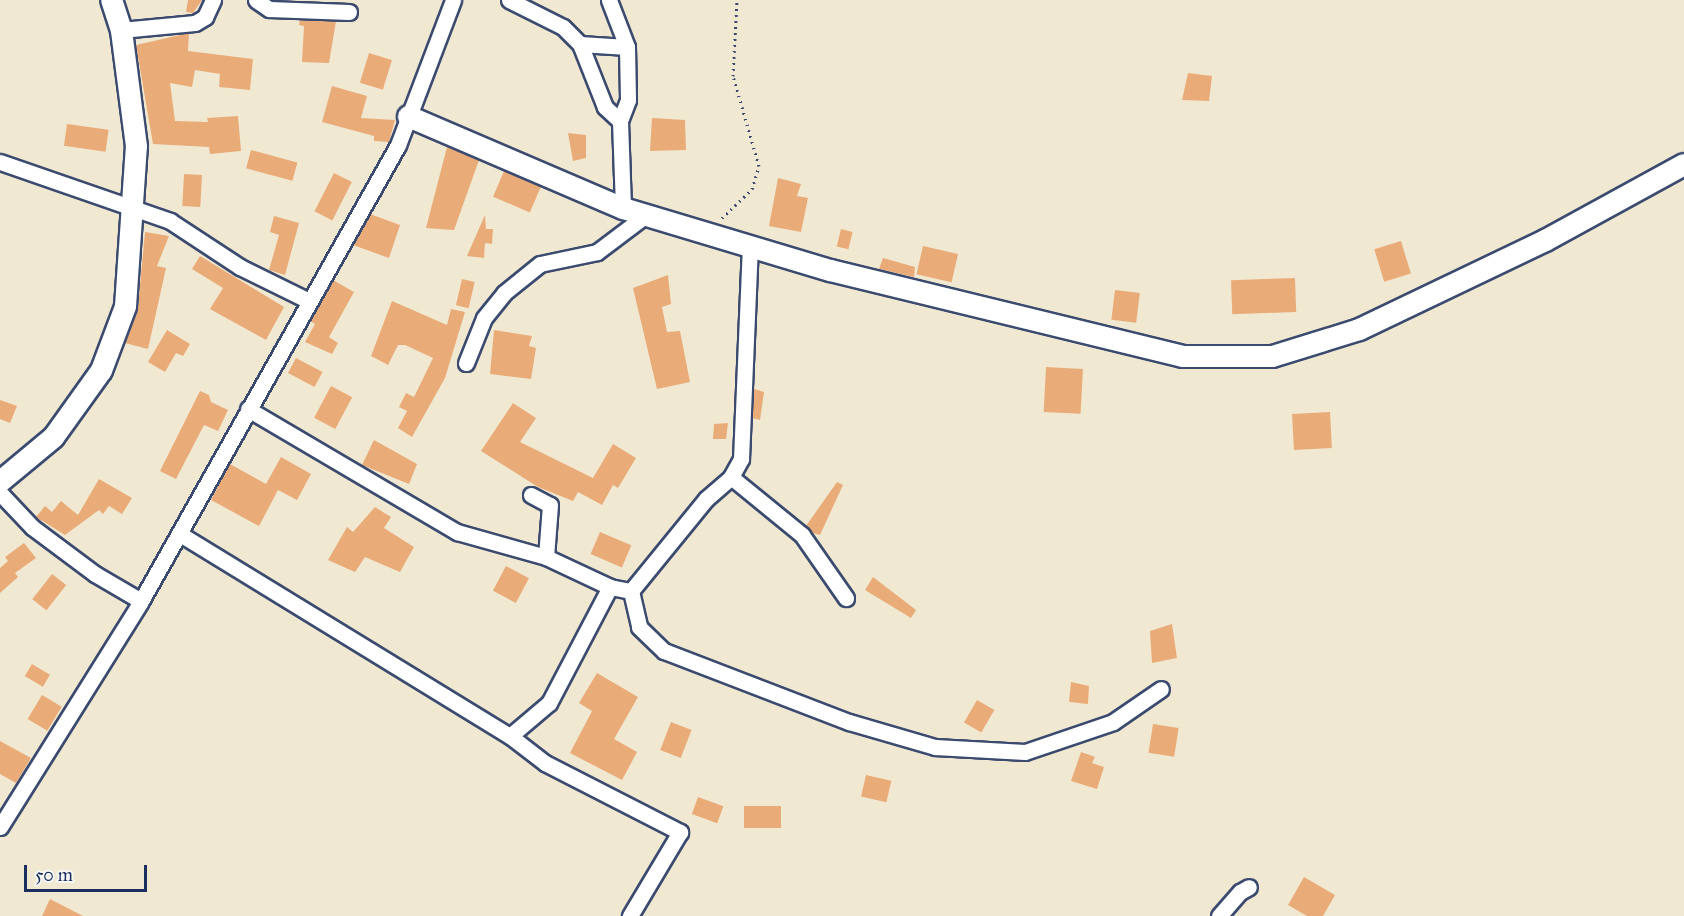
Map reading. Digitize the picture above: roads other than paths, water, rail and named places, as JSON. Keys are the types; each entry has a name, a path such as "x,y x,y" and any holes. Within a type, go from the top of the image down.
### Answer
{"street":[{"path":"0,481 53,437 101,370 125,306 136,146 121,30 111,0"},
{"path":"121,30 195,23 205,17 213,0"},
{"path":"256,0 269,9 350,12"},
{"path":"0,827 141,602 398,145 453,0"},
{"path":"509,0 562,27 580,44 605,107 620,121"},
{"path":"609,0 627,47 628,100 620,121 623,208"},
{"path":"580,44 627,47"},
{"path":"408,116 623,208 830,270 1182,356 1272,356 1359,329 1545,240 1684,164"},
{"path":"0,162 170,221 240,267 309,301"},
{"path":"466,363 484,318 504,293 540,264 597,252 646,215"},
{"path":"631,591 706,499 731,477 741,459 750,246"},
{"path":"248,410 457,532 546,557 610,587 631,591"},
{"path":"731,477 802,535 846,598"},
{"path":"0,494 32,527 141,602"},
{"path":"531,495 550,505 546,557"},
{"path":"180,534 510,736 545,763 680,832 630,916"},
{"path":"510,736 549,703 610,587"},
{"path":"631,591 639,627 664,651 849,722 935,747 1025,752 1113,722 1161,689"},
{"path":"1219,916 1240,892 1249,887"}]}
